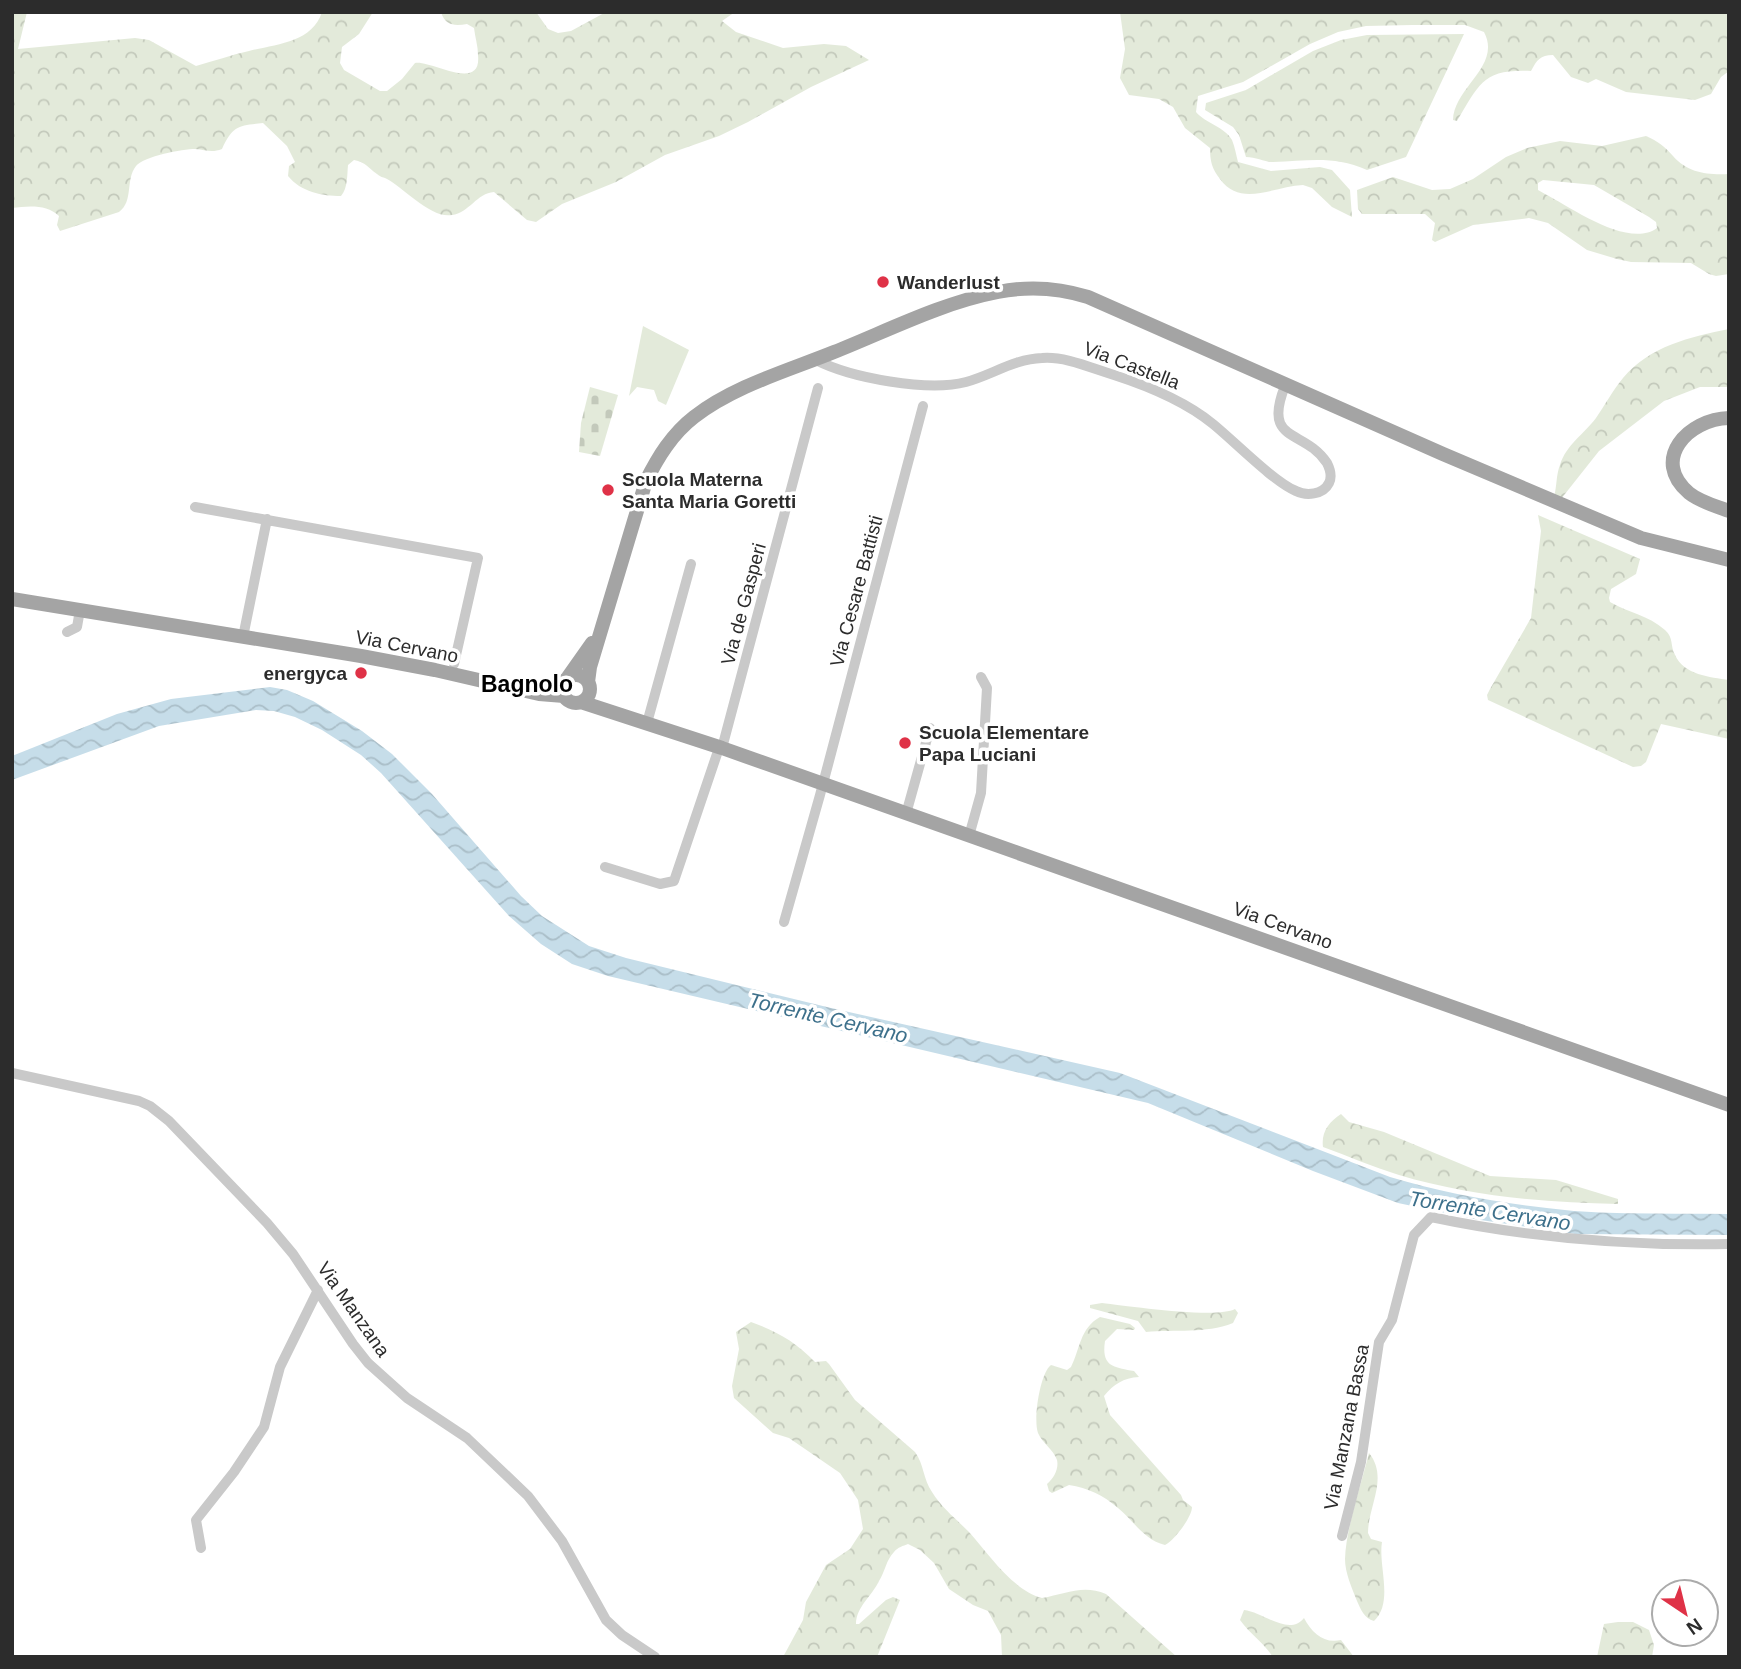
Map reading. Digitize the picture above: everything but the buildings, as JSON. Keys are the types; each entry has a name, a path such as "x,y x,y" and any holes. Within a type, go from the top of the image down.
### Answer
{"main road":[{"path":"605,617 589,648 562,688 564,696 573,703 581,702 587,697 605,617 646,481 658,457 692,419 731,394 816,360 968,300 1015,290 1048,289 1088,297 1285,386 1642,538 1729,560"},
{"path":"1729,418 1717,418 1698,425 1682,438 1675,450 1673,463 1676,477 1689,493 1729,511"},
{"name":"Via Cervano","path":"12,599 435,670 527,691 564,696"},
{"path":"527,691 545,689 577,675 589,685 596,702 614,713"},
{"name":"Via Cervano","path":"581,702 720,748 1729,1105"}],"street":[{"name":"Via Castella","path":"816,360 841,370 933,386 967,382 1027,359 1060,359 1147,387 1169,397 1210,422 1289,488 1308,494 1318,492 1330,479 1328,464 1291,435 1278,418 1276,410 1285,386"},
{"name":"Via de Gasperi","path":"605,867 660,884 674,881 720,748 818,388"},
{"name":"Via Cesare Battisti","path":"823,785 923,406"},
{"name":"Via Cervano","path":"195,507 478,558 454,664"},
{"path":"243,637 267,519"},
{"path":"647,723 691,564"},
{"path":"68,632 77,627 80,610"},
{"path":"969,836 982,784 987,688 981,677"},
{"path":"906,814 930,729"},
{"path":"784,922 823,785"},
{"name":"Via Manzana","path":"12,1073 101,1092 150,1106 189,1140 293,1254 368,1363 407,1398 467,1438 528,1496 562,1541 606,1620 622,1635 655,1657"},
{"name":"Via Manzana Bassa","path":"1342,1536 1361,1462 1380,1342 1392,1320 1414,1234 1431,1217 1567,1240 1659,1245 1729,1244"},
{"path":"201,1548 196,1520 234,1472 264,1427 280,1367 318,1290"}],"green space":[{"path":"12,12 27,12 18,49 135,38 149,40 196,66 302,36 317,22 322,12 373,12 359,34 342,47 340,63 344,70 380,91 387,91 402,79 415,63 464,73 472,72 477,66 474,28 467,24 455,25 448,22 441,12 536,12 548,29 558,33 571,31 606,12 735,12 722,21 736,32 783,48 824,44 846,46 869,60 811,87 719,136 665,155 616,182 562,204 536,222 527,220 494,192 488,193 458,213 444,215 435,212 394,183 354,160 348,165 346,185 341,196 312,192 299,186 288,176 289,166 295,162 287,146 263,123 233,131 222,149 182,150 140,162 133,172 124,207 119,212 60,231 57,225 59,216 49,209 31,206 12,208"},
{"path":"1120,12 1729,12 1729,71 1721,77 1711,94 1695,100 1626,92 1596,79 1588,83 1571,77 1553,55 1549,55 1539,59 1531,71 1502,73 1485,81 1457,121 1453,120 1455,108 1487,55 1488,44 1484,32 1465,25 1366,26 1338,32 1310,44 1243,82 1198,96 1196,112 1229,136 1238,162 1271,171 1320,167 1332,170 1350,190 1352,217 1332,207 1312,188 1303,185 1248,194 1228,188 1213,168 1210,148 1185,128 1173,107 1159,99 1129,95 1120,78 1125,49"},
{"path":"1464,34 1406,157 1367,170 1343,162 1273,162 1246,157 1239,135 1233,127 1205,110 1206,103 1246,90 1313,51 1341,40 1367,35"},
{"path":"1646,136 1661,144 1685,166 1706,173 1729,174 1729,274 1709,274 1691,263 1631,262 1617,259 1587,250 1548,223 1529,218 1473,225 1435,242 1432,240 1435,223 1425,214 1362,214 1358,209 1357,190 1393,177 1432,190 1450,189 1527,148 1560,141 1602,146","holes":["1543,180 1594,185 1649,217 1656,222 1657,228 1645,233 1631,234 1616,230 1538,190 1538,183"]},
{"path":"643,326 689,350 666,405 658,401 654,390 637,387 629,396"},
{"path":"1729,329 1729,387 1700,387 1664,401 1599,451 1561,499 1554,497 1559,469 1566,451 1596,418 1619,383 1634,367 1672,344"},
{"path":"590,387 618,395 600,456 579,452 581,423"},
{"path":"1538,515 1640,559 1636,574 1611,589 1610,602 1652,621 1665,630 1670,636 1679,662 1691,671 1729,680 1729,739 1661,724 1646,762 1633,767 1488,700 1490,689 1531,618 1541,531"},
{"path":"1341,1114 1349,1122 1384,1132 1490,1176 1556,1180 1618,1199 1618,1204 1535,1200 1480,1193 1389,1172 1323,1147 1327,1128"},
{"path":"1102,1303 1210,1313 1235,1309 1238,1313 1233,1323 1222,1326 1201,1330 1146,1332 1138,1321 1090,1308 1090,1305"},
{"path":"1100,1317 1130,1324 1135,1328 1117,1329 1105,1341 1107,1361 1115,1367 1134,1371 1139,1377 1119,1382 1104,1396 1110,1415 1192,1507 1182,1528 1165,1545 1145,1535 1118,1508 1101,1496 1069,1485 1052,1493 1047,1484 1055,1473 1057,1460 1040,1437 1037,1427 1038,1397 1044,1377 1051,1365 1067,1370 1071,1367 1084,1333"},
{"path":"751,1322 785,1338 815,1362 826,1361 855,1400 915,1452 936,1498 1021,1587 1042,1598 1082,1590 1106,1594 1177,1657 1002,1657 1001,1635 988,1611 973,1605 949,1589 934,1563 920,1550 908,1544 891,1555 857,1618 856,1624 859,1624 886,1600 893,1597 900,1600 877,1657 783,1657 803,1620 806,1602 826,1565 850,1549 863,1529 858,1500 840,1473 789,1438 773,1433 734,1398 732,1386 739,1349 736,1332"},
{"path":"1369,1453 1375,1463 1377,1482 1368,1533 1371,1539 1382,1542 1384,1583 1383,1604 1374,1621 1365,1616 1360,1608 1349,1580 1345,1559 1351,1520"},
{"path":"1244,1610 1283,1624 1298,1623 1304,1618 1324,1639 1341,1640 1354,1657 1273,1657 1240,1620"},
{"path":"1633,1622 1649,1630 1650,1648 1654,1648 1652,1657 1597,1657 1604,1624"}],"water":[{"name":"Torrente Cervano","path":"270,687 287,690 313,701 362,731 392,754 432,794 521,896 542,916 589,946 626,958 831,1008 1120,1073 1390,1177 1435,1189 1527,1206 1574,1211 1729,1214 1729,1235 1575,1234 1474,1219 1398,1203 1148,1103 608,976 572,964 541,944 509,916 381,773 361,755 322,730 295,717 274,711 256,710 159,726 12,780 12,756 117,714 171,699"}],"place":[{"name":"Wanderlust","path":"883,282"},
{"name":"Scuola Materna Santa Maria Goretti","path":"608,490"},
{"name":"energyca","path":"361,673"},
{"name":"Scuola Elementare Papa Luciani","path":"905,743"}],"district":[{"name":"Bagnolo","path":"527,684"}]}
